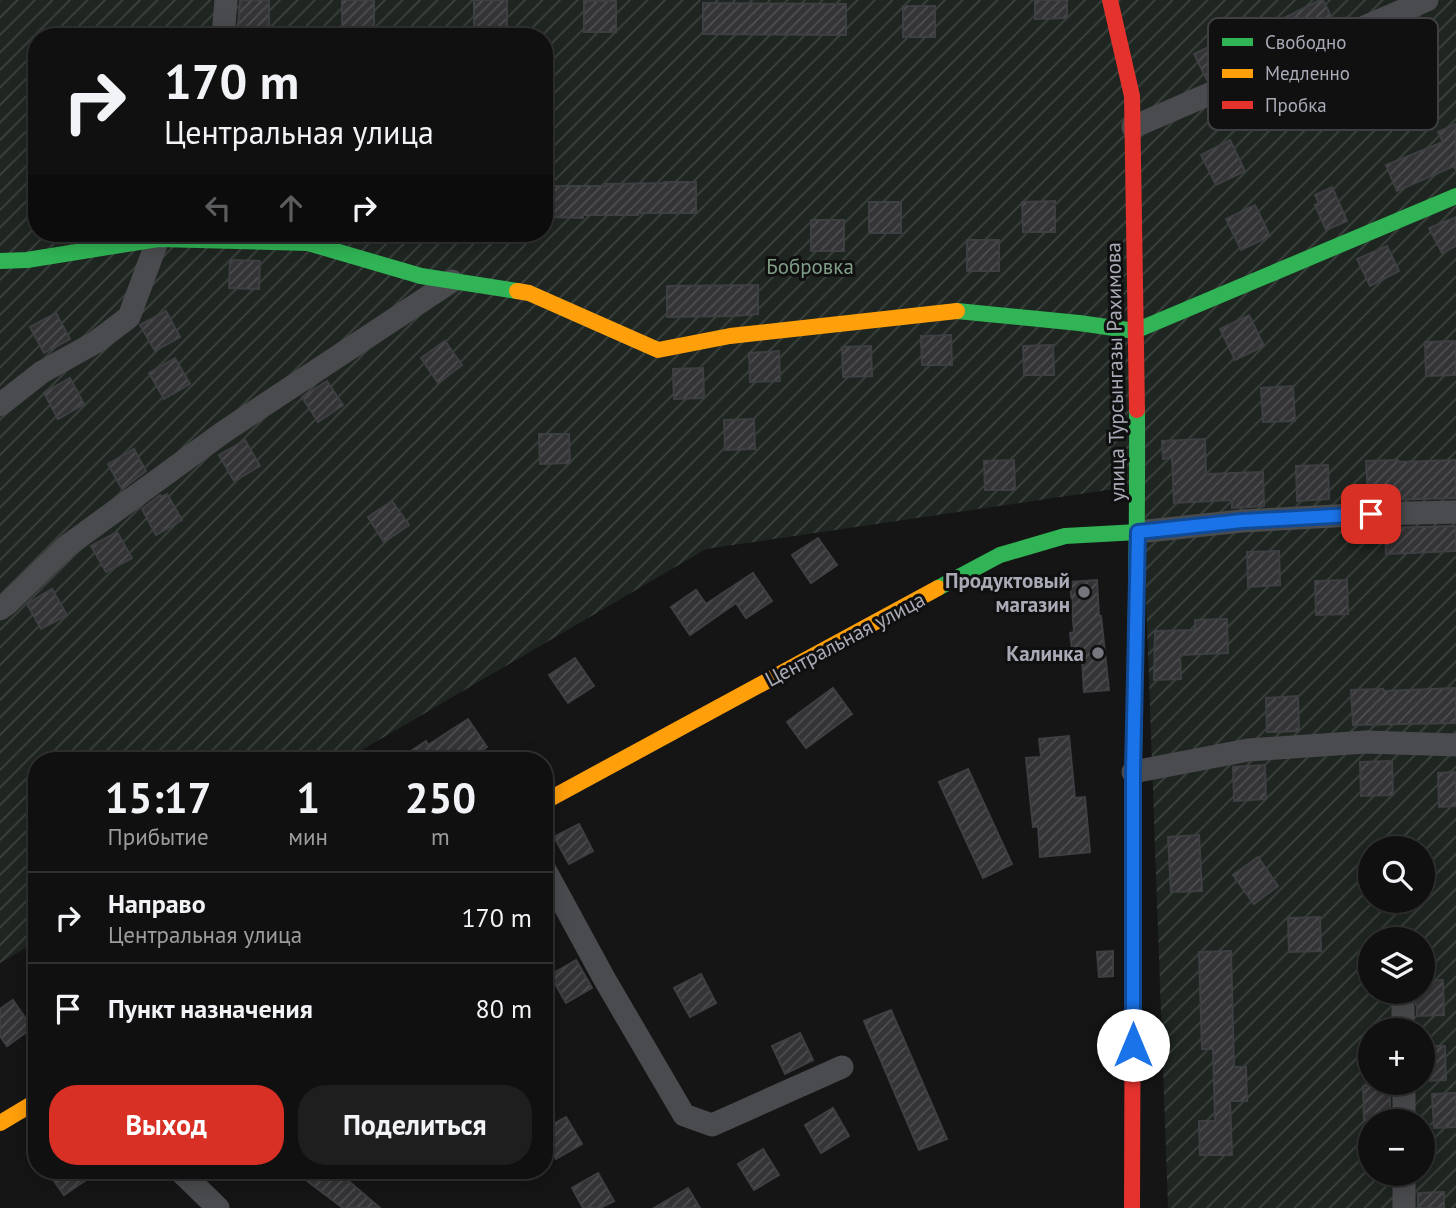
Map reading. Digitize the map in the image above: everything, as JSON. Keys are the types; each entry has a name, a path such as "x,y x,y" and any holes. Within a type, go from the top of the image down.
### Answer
{"street":[{"path":"224,28 226,0"},
{"name":"улица Турсынгазы Рахимова","path":"1110,0 1132,96 1133,127 1138,532 1133,772 1132,1208"},
{"path":"1385,18 1427,0"},
{"path":"1133,127 1208,95"},
{"path":"287,242 308,243 421,276 529,293 658,350 730,336 961,312 1135,331 1456,196"},
{"path":"0,261 27,260 128,242"},
{"path":"0,405 42,372 96,342 129,317 159,242"},
{"path":"0,609 67,546 225,431 452,281"},
{"name":"Центральная улица","path":"553,797 1000,555 1065,536 1138,532 1242,521 1456,512"},
{"path":"1133,772 1248,750 1366,742 1456,745"},
{"path":"553,885 684,1115 712,1125 842,1067"},
{"path":"0,1123 28,1106"},
{"path":"188,1179 218,1208"},
{"path":"1404,1186 1404,1208"}],"green space":[{"name":"Бобровка","path":"0,0 1456,0 1456,1208 1168,1208 1142,485 706,549 358,752 28,752 28,946 0,963"}],"building":[{"path":"240,0 269,0 269,27 238,28"},
{"path":"342,0 374,0 374,27 342,27"},
{"path":"474,0 507,0 507,28 474,28"},
{"path":"1035,0 1067,0 1067,18 1035,19"},
{"path":"1323,0 1332,18 1284,18"},
{"path":"584,1 616,1 616,32 584,32"},
{"path":"703,3 846,4 846,35 703,34"},
{"path":"903,6 935,6 935,37 903,37"},
{"path":"1208,47 1208,80 1207,80 1194,54"},
{"path":"1456,124 1456,170 1454,166 1397,191 1386,165 1443,142 1438,132"},
{"path":"1230,140 1245,171 1216,185 1201,155"},
{"path":"696,182 696,213 553,217 553,186"},
{"path":"1332,187 1347,221 1326,230 1315,205 1319,203 1315,195"},
{"path":"1055,201 1055,232 1023,232 1022,202"},
{"path":"869,202 901,202 901,233 869,233"},
{"path":"1255,205 1270,236 1241,250 1226,219"},
{"path":"1456,217 1456,246 1442,253 1429,228"},
{"path":"811,220 844,220 844,251 811,251"},
{"path":"967,240 999,240 999,271 967,271"},
{"path":"1387,246 1399,271 1370,286 1357,259"},
{"path":"230,260 260,261 259,289 229,288"},
{"path":"758,285 758,314 667,317 667,286"},
{"path":"166,311 180,337 155,351 140,325"},
{"path":"56,313 70,339 44,353 30,327"},
{"path":"1249,315 1264,346 1235,360 1220,329"},
{"path":"951,335 952,365 922,365 921,336"},
{"path":"445,341 462,365 438,383 421,358"},
{"path":"1456,341 1456,375 1426,376 1425,342"},
{"path":"1053,345 1054,375 1024,375 1023,346"},
{"path":"871,346 872,376 843,377 842,347"},
{"path":"779,351 780,381 750,382 749,353"},
{"path":"175,358 190,384 164,399 149,373"},
{"path":"703,368 704,398 674,399 673,369"},
{"path":"70,378 84,404 58,419 44,393"},
{"path":"327,381 343,405 318,422 302,397"},
{"path":"1293,386 1295,421 1263,422 1261,388"},
{"path":"754,419 755,449 725,450 724,420"},
{"path":"539,434 569,434 570,463 540,464"},
{"path":"1205,439 1206,474 1263,472 1264,506 1232,508 1232,500 1174,503 1172,458 1163,459 1162,441"},
{"path":"245,440 260,466 234,481 219,455"},
{"path":"134,449 146,471 122,489 108,464"},
{"path":"1014,460 1015,490 985,490 984,461"},
{"path":"1456,460 1456,498 1383,500 1383,495 1368,496 1366,461"},
{"path":"1328,465 1329,499 1297,501 1296,466"},
{"path":"167,494 182,520 156,535 142,509 160,495 161,497"},
{"path":"392,501 409,525 384,542 368,517"},
{"path":"1456,526 1456,551 1386,554 1385,528"},
{"path":"117,532 132,558 106,572 91,546"},
{"path":"818,538 837,565 811,583 792,555"},
{"path":"1279,551 1280,585 1248,587 1247,552"},
{"path":"753,573 772,601 746,618 736,603 690,635 671,607 696,590 706,604"},
{"path":"1097,580 1109,690 1084,692 1082,657 1073,658 1070,582"},
{"path":"1347,580 1348,614 1316,615 1315,581"},
{"path":"52,589 67,615 41,629 27,604"},
{"path":"1227,619 1228,653 1180,655 1181,679 1154,680 1155,631 1195,630 1195,620"},
{"path":"575,658 594,686 568,703 549,675"},
{"path":"833,688 852,714 806,748 787,722"},
{"path":"1456,688 1456,723 1353,725 1351,690"},
{"path":"1298,696 1299,731 1267,732 1266,698"},
{"path":"468,719 487,747 480,752 410,752 426,741 428,745"},
{"path":"1069,736 1075,798 1085,797 1090,852 1040,857 1038,826 1033,827 1026,758 1041,757 1039,739"},
{"path":"1392,761 1393,795 1361,796 1360,762"},
{"path":"1265,765 1266,799 1234,801 1233,767"},
{"path":"968,769 1012,864 983,878 939,782"},
{"path":"1456,772 1456,806 1439,807 1438,773"},
{"path":"579,824 593,851 569,864 554,837"},
{"path":"1199,835 1202,891 1171,892 1168,837"},
{"path":"1258,857 1278,886 1254,904 1233,875"},
{"path":"1320,917 1321,951 1289,952 1288,918"},
{"path":"1113,951 1113,976 1099,977 1097,952"},
{"path":"1231,951 1234,1067 1246,1067 1247,1101 1230,1101 1232,1155 1200,1155 1199,1121 1215,1121 1213,1049 1202,1049 1199,952"},
{"path":"576,960 592,988 566,1003 553,980 553,973"},
{"path":"701,974 716,1003 690,1017 674,988"},
{"path":"1435,980 1443,980 1444,1015 1417,1016 1416,1004 1435,1004"},
{"path":"13,1000 28,1022 28,1031 7,1046 0,1036 0,1009"},
{"path":"891,1010 947,1139 919,1150 864,1021"},
{"path":"800,1033 813,1060 785,1074 772,1046"},
{"path":"1435,1046 1445,1046 1446,1080 1435,1080"},
{"path":"1456,1093 1456,1127 1435,1128 1432,1095"},
{"path":"1363,1095 1390,1095 1390,1109 1364,1109"},
{"path":"833,1108 849,1136 821,1153 805,1125"},
{"path":"566,1117 582,1144 556,1159 553,1154 553,1124"},
{"path":"763,1149 779,1175 754,1190 738,1164"},
{"path":"598,1173 614,1201 600,1208 583,1208 572,1188"},
{"path":"53,1179 87,1179 64,1195"},
{"path":"305,1179 346,1179 380,1208 343,1208"},
{"path":"688,1188 700,1208 654,1208"},
{"path":"1444,1192 1444,1208 1418,1208 1418,1193"}],"traffic: fast":[{"path":"957,311 1135,331 1456,196"},
{"path":"0,261 27,260 139,242"},
{"path":"270,242 308,243 421,276 517,291"},
{"path":"1133,900 1137,410"},
{"path":"938,588 1000,555 1065,536 1138,532"}],"traffic: slow":[{"path":"517,291 529,293 658,350 730,336 957,311"},
{"path":"553,797 938,588"},
{"path":"0,1123 28,1106"}],"traffic: jam":[{"path":"1110,0 1132,96 1137,410"},
{"path":"1132,1208 1133,900"}],"place":[{"name":"Продуктовый магазин","path":"1084,592"},
{"name":"Калинка","path":"1098,653"}],"route":[{"path":"1133,1045 1133,772 1138,532 1242,521 1371,514"}]}
